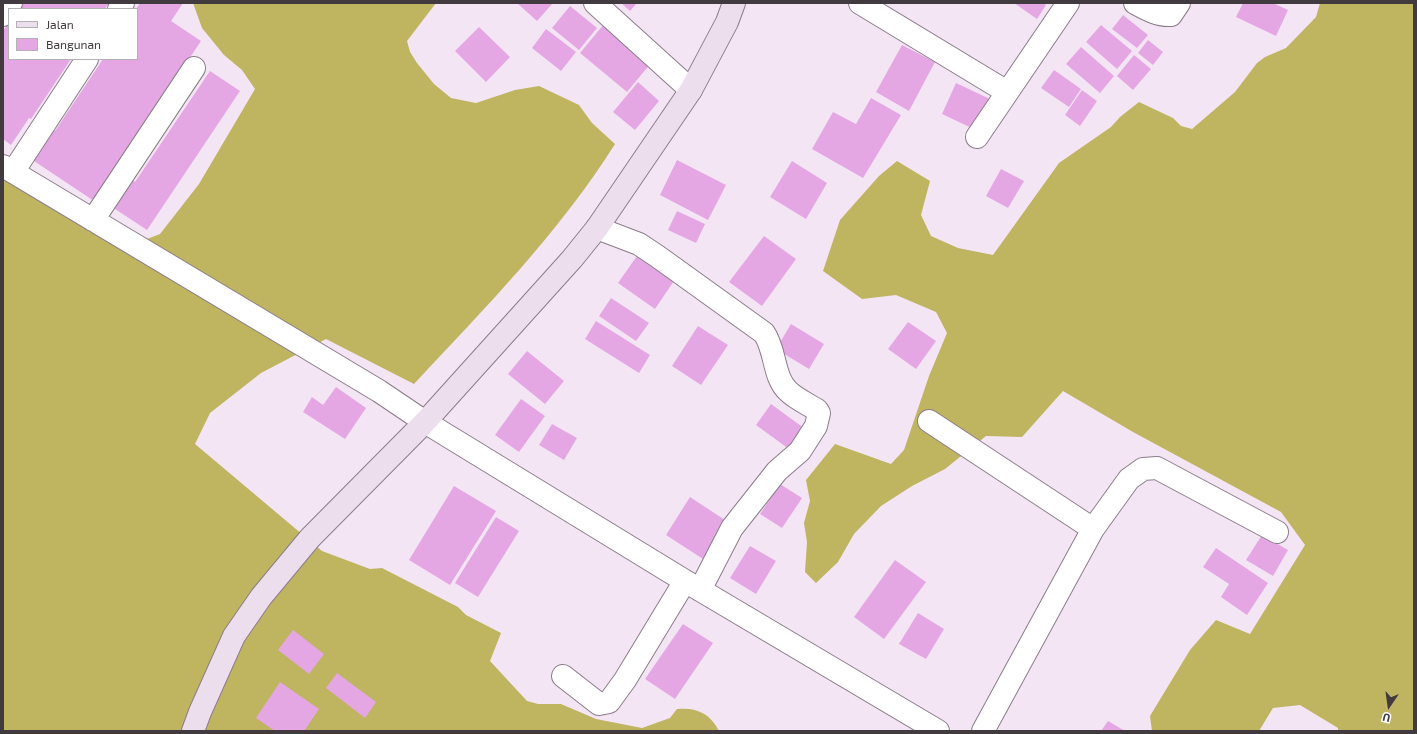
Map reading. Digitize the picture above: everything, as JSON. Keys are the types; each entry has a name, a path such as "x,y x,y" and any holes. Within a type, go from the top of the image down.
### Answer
{"main road":[{"path":"193,731 234,636 261,597 310,538 425,422 572,259 597,228 676,115 727,22 734,3"}],"street":[{"path":"3,15 11,3"},
{"path":"595,3 691,90"},
{"path":"860,3 1007,92"},
{"path":"977,137 1068,3"},
{"path":"1135,3 1156,14 1171,15 1179,3"},
{"path":"86,60 8,169 379,391 425,422 693,586 938,731"},
{"path":"93,220 194,68"},
{"path":"563,676 599,704 609,702 693,586 732,528 777,471 800,451 816,426 819,413 817,410 787,391 781,382 770,341 755,326 638,244 597,228"},
{"path":"929,421 1093,529"},
{"path":"983,731 1093,529 1129,479 1144,469 1157,468 1278,532"}],"shaded area":[{"path":"193,3 436,3 407,41 410,52 417,63 434,84 451,98 476,103 515,90 539,86 579,105 592,123 615,144 593,177 546,239 494,298 414,384 326,339 261,373 210,413 195,444 322,551 370,569 382,568 458,607 466,615 501,633 490,661 527,701 538,704 561,704 596,719 642,728 670,718 677,709 690,709 702,712 711,720 719,731 3,731 3,170 129,246 160,234 199,184 255,89 242,70 224,55 202,28"},
{"path":"1320,3 1414,3 1414,731 1338,731 1338,728 1300,705 1273,708 1259,731 1152,731 1150,716 1190,650 1216,620 1250,634 1305,545 1281,512 1133,432 1063,391 1022,437 986,436 945,469 912,486 881,506 854,534 838,562 816,583 805,572 807,542 804,523 810,501 806,480 835,444 891,464 904,450 929,376 947,333 936,312 896,295 862,299 823,271 840,220 879,176 897,161 930,181 921,215 931,236 958,248 993,255 1059,163 1111,127 1120,117 1139,102 1173,118 1181,126 1192,129 1235,92 1257,63 1265,57 1286,48 1316,17"}],"building":[{"path":"22,3 109,3 106,8 19,8"},
{"path":"140,3 183,3 171,21 201,41 94,201 31,159 52,128 55,131 102,60 138,60 138,8 137,8"},
{"path":"517,3 553,3 537,21"},
{"path":"621,3 637,3 630,11"},
{"path":"1014,3 1043,3 1046,5 1037,19"},
{"path":"1243,3 1273,3 1288,10 1276,36 1236,17"},
{"path":"570,6 597,28 579,50 552,28"},
{"path":"1123,15 1148,35 1137,48 1112,29"},
{"path":"8,24 8,60 70,60 31,119 29,118 11,145 3,139 3,31"},
{"path":"604,24 651,63 627,92 580,53"},
{"path":"1101,25 1132,51 1117,69 1086,42"},
{"path":"479,27 510,57 486,82 455,51"},
{"path":"546,29 576,52 561,71 532,48"},
{"path":"1148,40 1163,52 1153,65 1138,53"},
{"path":"902,45 935,62 909,111 876,92"},
{"path":"1081,47 1114,76 1100,93 1066,64"},
{"path":"1134,55 1151,69 1133,90 1117,76"},
{"path":"1054,70 1081,89 1069,107 1041,88"},
{"path":"210,71 240,91 147,230 109,205 128,177 135,182"},
{"path":"638,82 659,101 635,130 613,112"},
{"path":"956,83 992,100 978,131 942,114"},
{"path":"1082,90 1097,101 1080,126 1065,115"},
{"path":"871,98 901,115 863,178 812,149 833,112 856,124"},
{"path":"677,160 726,185 708,220 660,195"},
{"path":"792,161 827,183 806,219 770,197"},
{"path":"1001,169 1024,181 1008,208 986,196"},
{"path":"677,211 705,224 696,243 668,230"},
{"path":"764,236 796,259 762,306 729,282"},
{"path":"639,253 676,278 655,309 618,283"},
{"path":"611,298 649,323 636,341 599,316"},
{"path":"596,321 650,355 639,373 585,339"},
{"path":"908,322 936,341 916,369 888,349"},
{"path":"791,324 824,344 809,369 776,349"},
{"path":"698,326 728,345 701,385 672,366"},
{"path":"527,351 564,381 545,404 508,374"},
{"path":"336,387 366,408 345,439 303,412 312,397 323,405"},
{"path":"521,399 545,416 519,452 495,435"},
{"path":"771,404 808,431 793,452 756,425"},
{"path":"552,424 577,438 564,460 539,445"},
{"path":"780,484 802,498 782,528 760,514"},
{"path":"454,486 496,511 450,585 409,560"},
{"path":"690,497 728,522 703,559 666,535"},
{"path":"496,517 519,531 478,597 455,583"},
{"path":"1262,535 1288,550 1273,576 1246,560"},
{"path":"750,546 776,561 756,594 730,578"},
{"path":"1216,548 1268,583 1247,615 1221,597 1229,584 1203,567"},
{"path":"895,560 926,582 884,639 854,617"},
{"path":"918,613 944,629 926,659 899,644"},
{"path":"683,624 713,643 675,699 645,679"},
{"path":"293,630 324,654 309,674 278,650"},
{"path":"337,673 376,702 365,718 326,688"},
{"path":"280,682 319,709 304,731 275,731 256,718"},
{"path":"1108,721 1125,731 1101,731"}]}
